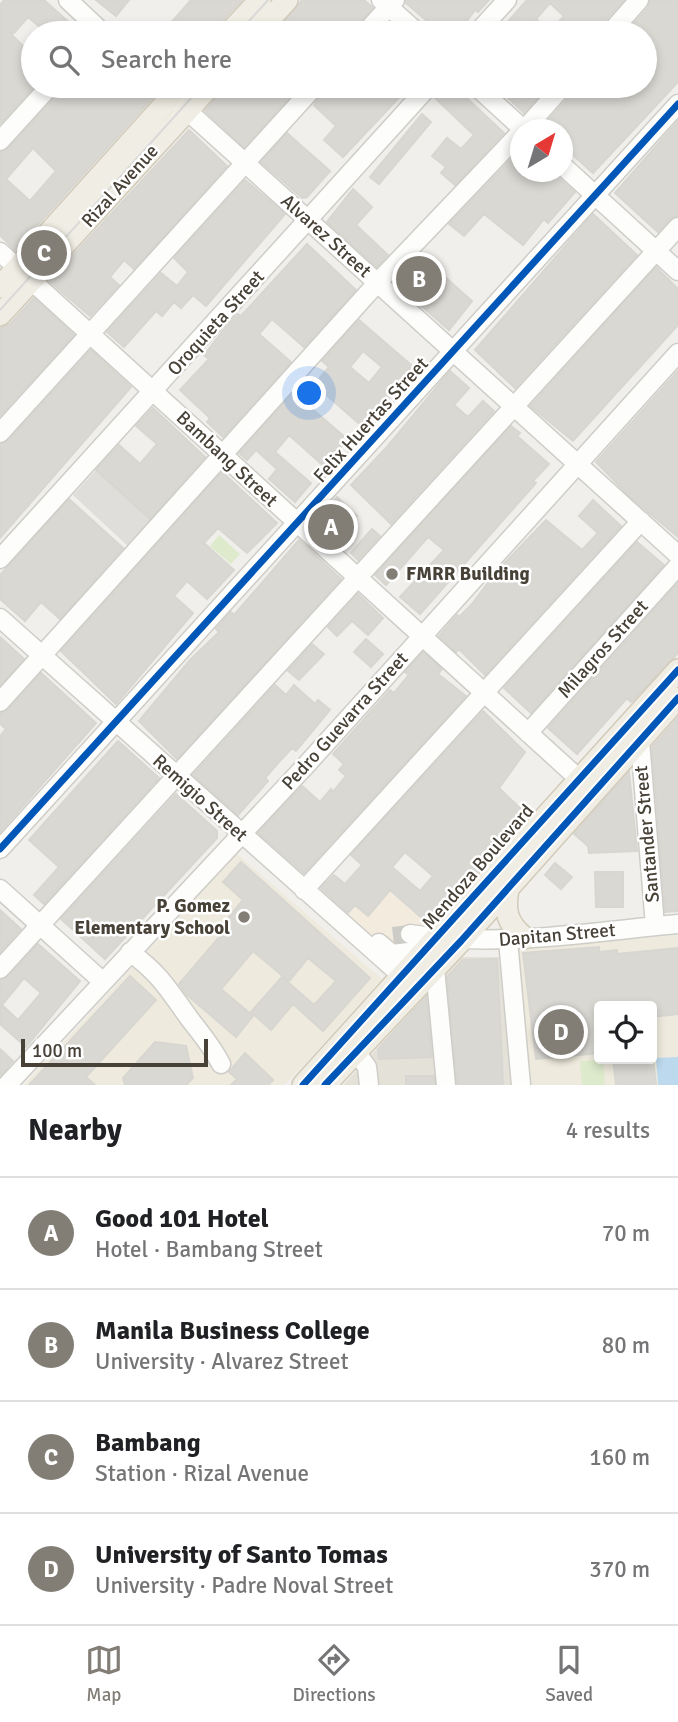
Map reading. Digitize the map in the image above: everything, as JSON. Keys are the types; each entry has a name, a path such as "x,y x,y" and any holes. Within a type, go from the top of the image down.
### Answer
{"main road":[{"path":"240,21 260,0"},
{"path":"268,21 287,0"},
{"name":"Rizal Avenue","path":"0,315 25,275 164,98"},
{"name":"Rizal Avenue","path":"0,287 25,275 199,98"},
{"name":"Mendoza Boulevard","path":"325,1085 356,1052 432,952 579,779 678,670"},
{"name":"Mendoza Boulevard","path":"303,1085 402,975 432,952 461,941 678,698"},
{"path":"508,889 507,916 517,939"}],"street":[{"path":"68,0 89,21"},
{"path":"488,21 508,0"},
{"path":"621,21 639,0"},
{"path":"374,21 388,2 406,21"},
{"path":"0,141 39,98"},
{"name":"Alvarez Street","path":"178,98 187,111 678,555"},
{"path":"0,433 304,98"},
{"name":"Oroquieta Street","path":"0,559 418,98"},
{"path":"489,98 510,119"},
{"path":"534,119 552,98"},
{"name":"Felix Huertas Street","path":"0,849 298,524 593,194 678,104"},
{"path":"0,702 221,453 378,282 510,145"},
{"path":"573,175 678,271"},
{"path":"0,969 678,227"},
{"name":"Bambang Street","path":"0,252 579,779"},
{"name":"Pedro Guevarra Street","path":"7,1085 422,637 678,353"},
{"path":"304,890 641,521"},
{"name":"Milagros Street","path":"528,733 678,566"},
{"name":"Remigio Street","path":"0,618 304,890 389,946 402,975"},
{"name":"Santander Street","path":"640,741 655,926"},
{"path":"0,889 102,981"},
{"name":"Dapitan Street","path":"432,952 461,941 517,939 678,925"},
{"path":"517,939 521,1085"},
{"path":"389,946 432,952"},
{"path":"389,946 432,952"},
{"path":"130,952 155,971 175,994 189,1017 211,1043 221,1064"},
{"path":"432,952 446,1085"},
{"path":"356,1052 367,1067 369,1085"}],"shaded area":[{"path":"96,470 153,521 129,547 73,495"},
{"name":"P. Gomez Elementary School","path":"237,854 382,979 303,1066 284,1085 24,1085"},
{"path":"378,881 433,929 400,965 347,917"},
{"path":"678,935 678,1085 527,1085 514,947"},
{"path":"462,957 499,957 511,1085 343,1085"}],"green space":[{"path":"219,535 240,554 231,564 210,546"},
{"path":"594,1060 594,1064 603,1064 605,1085 582,1085 580,1061"}],"water":[{"path":"678,1057 678,1085 658,1085 657,1058"}],"building":[{"path":"4,0 44,0 68,21 33,21 28,17 21,21 14,33 10,33 21,44 21,98 24,98 0,124 0,5"},
{"path":"96,0 129,0 116,16"},
{"path":"191,0 242,0 222,21 173,21"},
{"path":"302,0 364,0 373,8 361,21 285,21"},
{"path":"406,0 489,0 478,12 475,10 467,21 427,21 406,3"},
{"path":"527,0 624,0 605,21 560,21 564,16 550,3 536,19 538,21 509,21"},
{"path":"650,0 678,0 678,82 593,173 573,155 573,119 549,119 568,98 657,98 657,21 636,21 648,8"},
{"path":"54,98 152,98 15,250 0,235 0,152 8,149","holes":["33,148 56,171 30,201 6,179"]},
{"path":"216,98 289,98 244,147 205,111"},
{"path":"318,98 399,98 343,157 324,140 336,126 314,105"},
{"path":"435,98 467,98 504,133 455,185 441,173 446,167 432,156 447,138 461,149 474,135"},
{"path":"508,98 537,98 524,113"},
{"path":"422,114 431,122 379,184 370,177"},
{"path":"678,121 678,216 670,219 658,232 615,193"},
{"path":"189,130 227,166 134,269 124,260 110,277 119,285 90,316 49,281"},
{"path":"287,133 330,171 307,197 302,198 261,162"},
{"path":"510,160 510,182 564,182 575,192 548,223 544,219 523,245 484,214 464,236 449,224"},
{"path":"245,180 285,214 206,306 193,295 181,308 174,302 162,316 156,311 124,347 107,332 161,273 177,286 188,272 174,258"},
{"path":"353,189 372,207 356,225 388,255 377,267 327,222"},
{"path":"593,214 637,255 515,388 475,350"},
{"path":"307,244 356,290 304,347 272,319 259,334 291,362 223,437 207,422 210,418 180,390 209,359 204,355 226,327 238,314 241,316"},
{"path":"420,255 472,301 449,330 394,282"},
{"path":"656,267 678,289 678,325 573,441 530,406"},
{"path":"34,298 74,335 0,416 0,328 10,324"},
{"path":"359,320 417,370 363,427 323,392 310,407 347,439 326,468 289,435 275,452 311,483 295,502 269,479 277,469 256,450 247,460 239,453 295,391 303,398 329,367 322,361","holes":["363,351 382,367 369,383 350,367"]},
{"path":"91,350 131,387 0,538 0,444 8,441"},
{"path":"450,371 469,388 454,405 468,417 483,401 494,411 391,524 351,485 387,447"},
{"path":"678,371 678,537 629,496 596,462"},
{"path":"153,408 205,457 150,519 96,470 119,445 140,464 157,444 136,426"},
{"path":"511,426 520,433 517,436 549,464 533,481 536,483 420,614 400,597 444,550 428,537 386,585 375,575"},
{"path":"222,472 277,523 247,553 218,528 204,543 234,570 207,599 187,581 174,596 193,613 116,704 61,651"},
{"path":"337,497 357,516 335,541 317,525"},
{"path":"69,499 123,548 60,619 41,602 25,621 0,599 0,575"},
{"path":"593,500 621,526 485,675 459,649 456,652 439,636 457,615 459,617 472,604 497,571 546,520 582,550 598,533 579,516"},
{"path":"372,529 380,536 358,560 351,553"},
{"path":"299,540 341,579 177,759 139,721 190,660 219,632 216,629 231,612 234,615"},
{"path":"637,542 664,565 531,713 504,688"},
{"path":"678,583 678,653 631,702 627,698 577,754 548,728"},
{"path":"358,594 383,618 368,635 352,621 337,636 328,627"},
{"path":"0,637 24,659 0,685"},
{"path":"366,639 383,654 371,667 354,652"},
{"path":"312,644 324,654 299,680 288,671"},
{"path":"423,652 442,669 438,674 466,696 304,873 258,833 302,786 320,802 331,789 333,792 346,776 339,770 344,764 333,754 390,690 394,693 409,675 405,672"},
{"path":"41,673 96,723 0,832 0,736 6,729 0,724 0,713 8,710"},
{"path":"275,685 286,695 294,685 315,704 318,700 330,710 296,751 292,748 279,762 265,778 268,781 238,815 193,775"},
{"path":"483,711 525,752 499,788 528,816 430,925 390,890 368,916 355,905 348,913 321,888 334,875 345,884 362,865 351,855","holes":["405,852 433,876 420,891 392,867"]},
{"path":"678,718 678,911 665,912 652,747"},
{"path":"118,741 159,778 44,904 34,895 59,867 29,840"},
{"path":"629,772 637,851 589,853 588,846 574,834"},
{"path":"176,794 217,831 217,838 105,959 61,919"},
{"path":"241,862 370,978 323,1031 293,1004 271,1030 251,1012 282,977 314,1005 336,981 308,958 289,981 253,951 221,989 253,1016 236,1037 187,995 179,984 227,928 223,924 243,900 223,882"},
{"path":"555,863 572,877 561,889 545,875"},
{"path":"595,872 623,872 623,907 596,907"},
{"path":"0,910 21,929 0,952"},
{"path":"38,944 80,981 26,1047 0,1024 0,980 8,977","holes":["24,978 41,993 18,1020 2,1005"]},
{"path":"599,947 599,952 617,950 617,954 678,948 678,1014 657,1016 657,1001 594,1001 594,1053 536,1059 523,953"},
{"path":"497,959 503,1085 457,1085 447,977 463,960"},
{"path":"130,976 156,1000 86,1077 95,1085 29,1085"},
{"path":"426,997 432,1057 379,1059 378,1049"},
{"path":"155,1042 186,1046 193,1078 186,1085 125,1085 123,1078"},
{"path":"0,1049 13,1061 0,1076"},
{"path":"245,1053 273,1080 268,1085 231,1085 237,1079 229,1072"},
{"path":"614,1064 654,1064 656,1085 616,1085"},
{"path":"406,1076 434,1076 435,1085 406,1085"}],"tunnel":[{"path":"393,936 410,934"}],"tram line":[{"path":"249,21 268,0"},
{"path":"0,310 191,98"}],"cycle path":[{"path":"0,849 678,104"},
{"path":"303,1085 678,670"},
{"path":"325,1085 461,941 678,698"}],"place":[{"name":"Bambang","path":"44,253"},
{"name":"Manila Business College","path":"419,279"},
{"name":"Good 101 Hotel","path":"331,527"},
{"name":"FMRR Building","path":"392,574"},
{"name":"P. Gomez Elementary School","path":"244,917"},
{"name":"University of Santo Tomas","path":"561,1032"}]}
